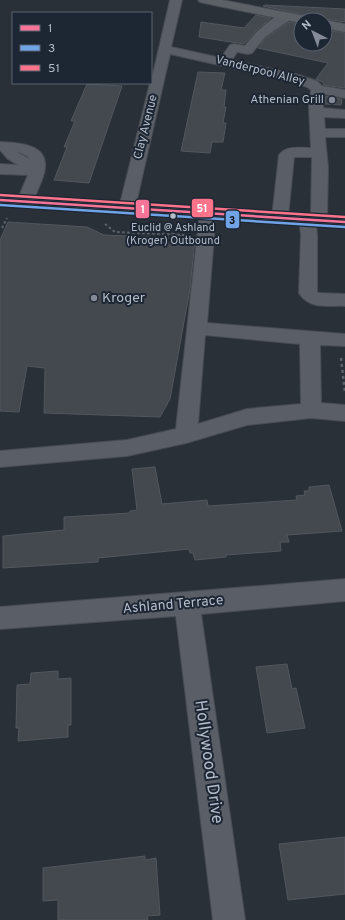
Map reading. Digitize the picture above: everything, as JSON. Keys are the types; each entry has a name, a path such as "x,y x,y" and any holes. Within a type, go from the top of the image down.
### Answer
{"main road":[{"path":"204,0 293,17"},
{"path":"333,26 345,28"},
{"path":"0,200 208,212 345,222"}],"street":[{"name":"Clay Avenue","path":"127,208 176,0"},
{"path":"248,50 261,34 287,16"},
{"path":"224,62 234,48 248,50 258,54 250,68"},
{"name":"Vanderpool Alley","path":"165,49 301,80 312,84 318,89 318,153 320,167 313,220 309,235 308,292 314,299 345,300"},
{"path":"318,89 345,94"},
{"path":"317,112 345,114"},
{"path":"318,133 345,133"},
{"path":"3,147 27,166 38,171"},
{"path":"280,217 287,155 295,152 318,153"},
{"path":"0,169 38,171"},
{"path":"25,201 38,171"},
{"path":"186,435 208,212"},
{"path":"196,328 310,338 343,348"},
{"path":"310,338 311,410"},
{"path":"0,459 128,448 186,435 248,417 311,410 345,413"},
{"name":"Ashland Terrace","path":"0,618 345,590"},
{"name":"Hollywood Drive","path":"187,604 229,920"}],"path":[{"path":"2,228 8,215"},
{"path":"101,222 115,232 188,235"},
{"path":"343,348 345,393"}],"building":[{"path":"263,6 345,9 345,22 333,20 333,12 293,13"},
{"path":"256,15 271,18 244,44 199,37 201,22 244,28"},
{"path":"289,22 293,23 293,52 333,52 333,31 345,33 345,88 323,85 324,83 316,79 328,63 258,48 266,38"},
{"path":"198,72 225,73 221,90 226,90 224,107 226,107 223,123 226,123 223,142 212,142 210,153 181,151"},
{"path":"87,84 122,86 89,183 54,180 67,147 64,147 75,121 71,121"},
{"name":"Athenian Grill","path":"325,96 342,99 341,105 325,104"},
{"name":"Kroger","path":"8,222 87,227 104,235 171,238 172,233 195,240 190,289 170,399 160,417 44,413 45,368 27,366 19,412 0,411 0,240"},
{"path":"155,467 162,504 207,500 208,506 297,500 296,496 305,495 304,491 309,491 309,487 329,485 342,531 287,535 289,542 280,542 281,551 226,555 226,557 195,560 193,553 190,553 189,549 98,558 98,562 3,568 3,536 64,530 64,517 130,513 130,511 137,510 132,469"},
{"path":"287,664 292,689 296,688 305,728 267,733 256,667"},
{"path":"58,671 58,679 71,678 71,725 68,725 68,737 18,741 19,728 16,728 17,685 30,684 31,673"},
{"path":"345,837 345,894 288,900 279,844"},
{"path":"145,856 145,860 156,858 160,915 147,916 148,920 58,920 58,900 43,901 43,868"}],"transit line":[{"name":"51","path":"0,195 345,217"},
{"name":"1","path":"0,200 345,222"},
{"name":"3","path":"0,205 345,227"}],"place":[{"name":"Athenian Grill","path":"332,100"},
{"name":"Euclid @ Ashland (Kroger) Outbound","path":"173,216"},
{"name":"Kroger","path":"94,298"}]}
